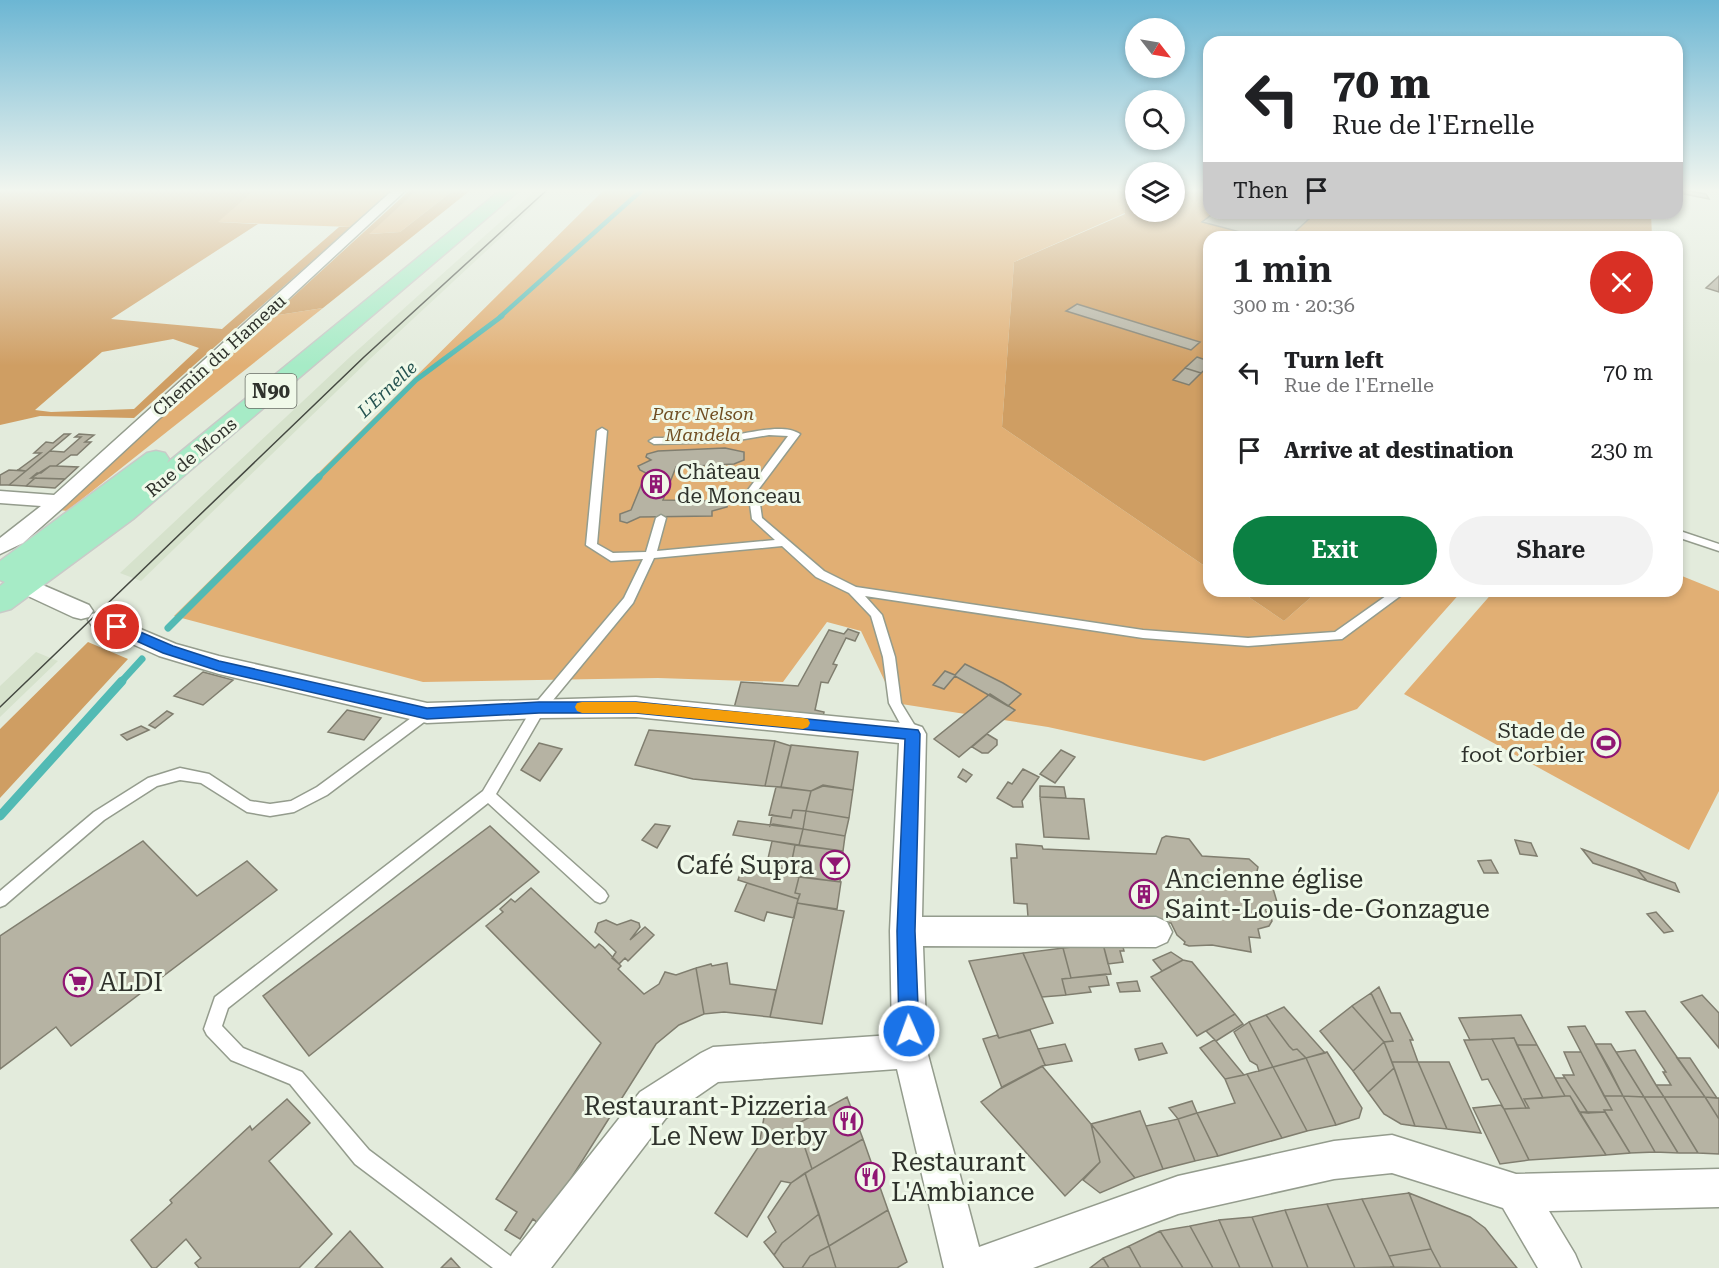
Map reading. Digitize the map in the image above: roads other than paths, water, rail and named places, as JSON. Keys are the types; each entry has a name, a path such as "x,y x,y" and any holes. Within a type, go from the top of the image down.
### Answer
{"highway":[{"name":"Rue de Mons","path":"8,569 139,472 415,248"},
{"name":"Rue de Mons","path":"8,569 123,513 442,248"}],"street":[{"name":"Chemin du Hameau","path":"8,569 36,520 336,248"},
{"path":"0,497 59,501"},
{"path":"36,520 50,523 74,520"},
{"path":"8,569 90,615 168,650 219,666 427,713 636,707 913,734 906,931 910,1051 964,1268"},
{"path":"906,931 1156,932"},
{"path":"526,1268 653,1105 713,1065 910,1051"},
{"path":"978,1268 1040,1258 1178,1195 1334,1160 1392,1154 1516,1193 1719,1188"},
{"path":"1516,1193 1560,1268"}],"lane":[{"path":"602,431 591,545 611,557 783,543"},
{"path":"654,441 727,439 769,432 795,434 753,489 757,519 820,574 854,590 1062,624 1143,634 1248,642 1338,636 1393,597"},
{"path":"510,1268 362,1156 296,1078 237,1054 213,1029 221,1003 488,795 539,708 628,600 650,555 661,518"},
{"path":"1683,535 1719,548"},
{"path":"854,590 876,615 889,657 895,703 913,734"},
{"path":"0,900 99,816 153,782 180,774 204,778 247,807 270,810 294,806 322,791 427,713"},
{"path":"488,795 600,896"}],"waterway":[{"name":"L'Ernelle","path":"500,317 577,248"},
{"name":"L'Ernelle","path":"168,628 416,380 502,316"},
{"name":"L'Ernelle","path":"120,683 142,659"},
{"name":"L'Ernelle","path":"0,816 122,681"}],"tram line":[{"path":"0,707 364,357 483,248"}],"place":[{"name":"Château de Monceau","path":"656,484"},
{"name":"Stade de foot Corbier","path":"1606,743"},
{"name":"Café Supra","path":"835,865"},
{"name":"Ancienne église Saint-Louis-de-Gonzague","path":"1144,894"},
{"name":"ALDI","path":"78,982"},
{"name":"Restaurant-Pizzeria Le New Derby","path":"848,1121"},
{"name":"Restaurant L'Ambiance","path":"870,1177"}],"park label":[{"name":"Parc Nelson Mandela","path":"703,423"}]}
